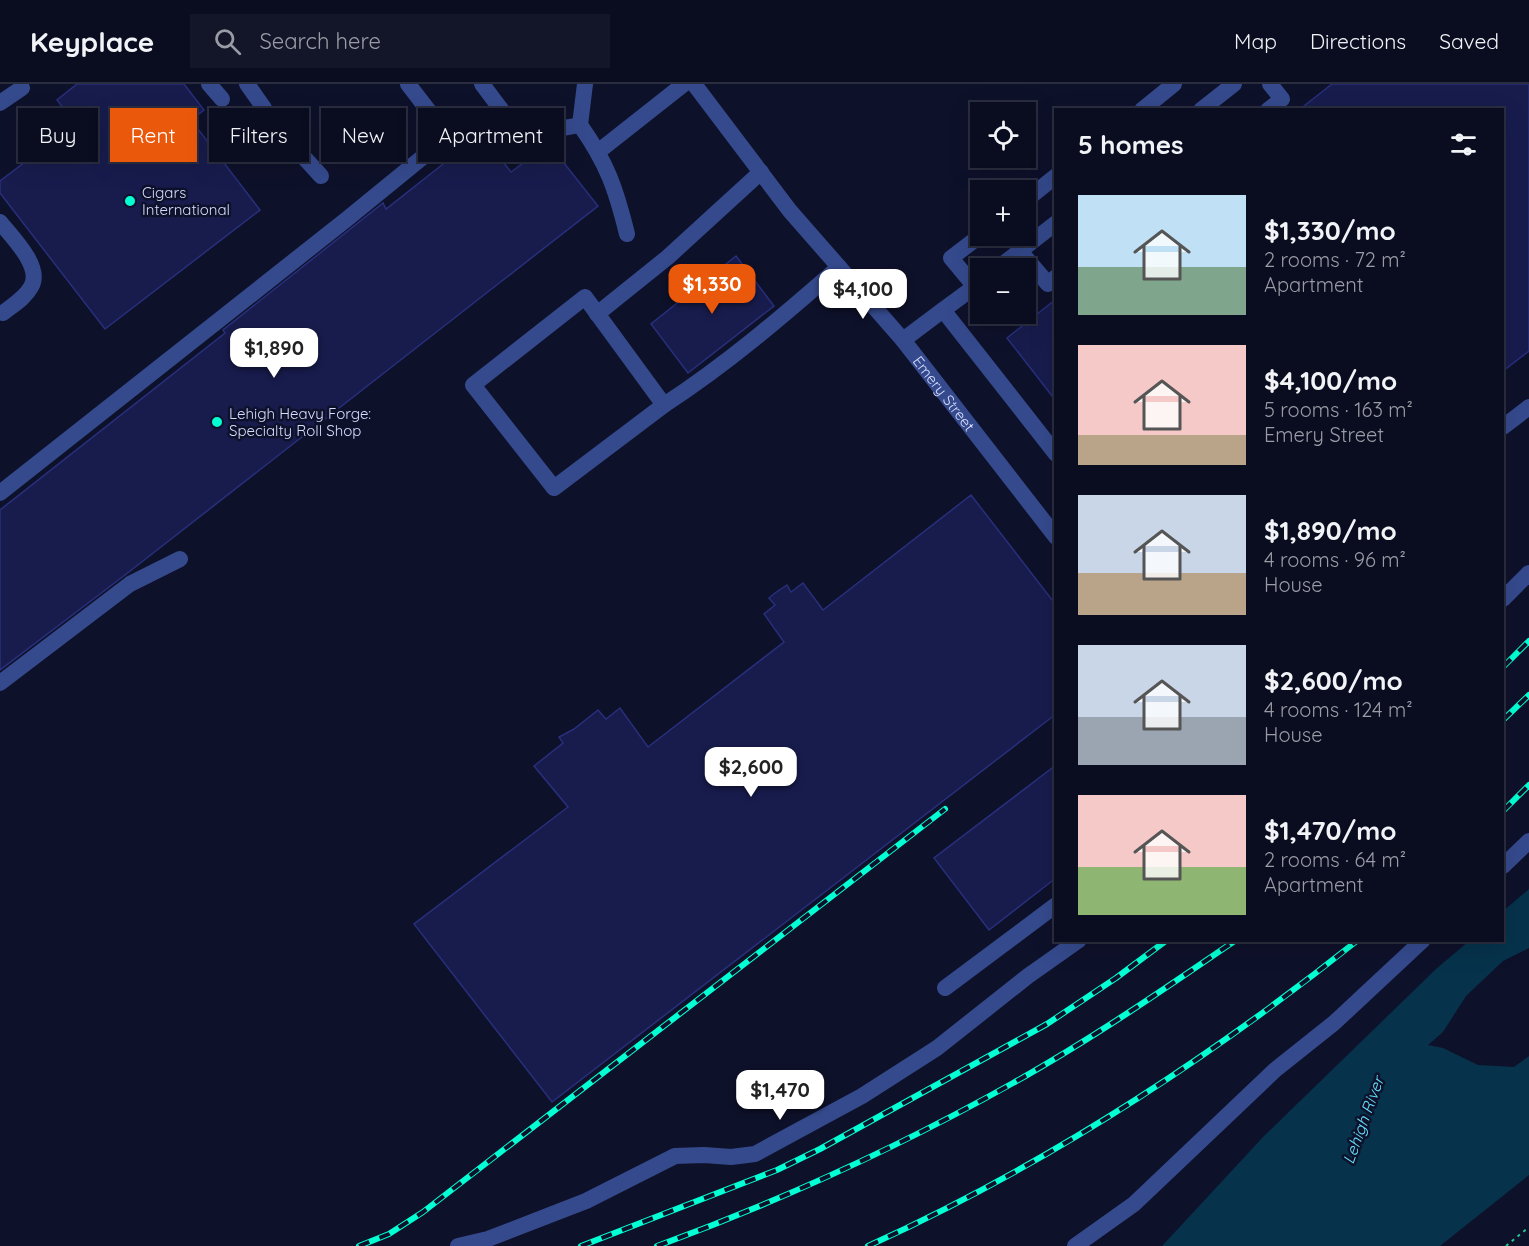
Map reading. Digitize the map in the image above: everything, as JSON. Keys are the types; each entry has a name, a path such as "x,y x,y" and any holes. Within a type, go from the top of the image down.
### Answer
{"street":[{"path":"209,84 222,99"},
{"path":"247,84 264,108"},
{"path":"408,84 426,108"},
{"path":"482,84 500,108"},
{"path":"585,84 580,125 599,151 617,193 627,234"},
{"path":"599,151 684,84"},
{"name":"Emery Street","path":"694,84 790,210 903,340 1054,534"},
{"path":"1144,108 1174,84"},
{"path":"1204,108 1234,84"},
{"path":"1270,84 1282,99 1271,108"},
{"path":"0,103 22,88"},
{"path":"564,128 580,125"},
{"path":"0,493 418,161"},
{"path":"308,162 321,176"},
{"path":"597,314 668,257 761,172"},
{"path":"1036,192 1054,179"},
{"path":"0,222 26,255 32,265 34,275 32,285 24,296 3,313"},
{"path":"1011,258 1054,225"},
{"path":"970,243 951,258 970,276"},
{"path":"1020,251 1048,284 1054,279"},
{"path":"664,405 585,297 473,385 554,488 664,405 705,378 754,340 839,267"},
{"path":"903,340 970,290"},
{"path":"944,310 1054,451"},
{"path":"1504,426 1529,407"},
{"path":"0,683 130,584 180,559"},
{"path":"1504,598 1529,573"},
{"path":"1504,865 1529,841"},
{"path":"945,988 1054,906"},
{"path":"458,1246 488,1239 586,1201 675,1156 732,1157 755,1154 862,1096 937,1048 1028,976 1076,942"},
{"path":"1075,1246 1134,1204 1275,1071 1334,1023 1421,942"}],"path":[{"path":"1506,1246 1529,1227"}],"water":[{"name":"Lehigh River","path":"1529,889 1529,948 1503,961 1466,996 1443,1032 1428,1045 1443,1048 1478,1065 1514,1067 1529,1056 1529,1175 1440,1246 1162,1246 1264,1136 1436,969 1468,942 1504,942 1504,910"}],"building":[{"name":"Cigars International","path":"77,84 184,84 204,110 197,115 197,108 110,108 110,162 197,162 197,128 209,143 209,162 223,162 260,210 105,329 0,193 0,181 25,162 98,162 98,108 63,108 57,100"},
{"path":"1332,84 1529,84 1529,351 1504,370 1504,108 1302,108"},
{"name":"Lehigh Heavy Forge: Specialty Roll Shop","path":"446,162 503,162 511,172 525,162 563,162 598,206 0,670 0,510 225,333 223,330 383,203 386,209"},
{"path":"736,256 774,306 688,373 651,324"},
{"path":"1054,301 1054,398 1007,338 1025,324 1036,324 1036,315"},
{"path":"971,495 1054,602 1054,716 552,1102 414,924 568,807 534,766 563,743 559,737 574,729 598,710 606,719 620,708 648,747 784,642 764,614 775,605 769,598 775,593 787,585 791,592 803,583 823,610"},
{"path":"1054,767 1054,880 989,930 934,858"}],"railway":[{"path":"1504,666 1529,641"},
{"path":"1504,719 1529,695"},
{"path":"1504,810 1529,785"},
{"path":"359,1246 389,1234 423,1212 945,809"},
{"path":"581,1246 777,1170 820,1149 1047,1024 1116,978 1164,942"},
{"path":"657,1246 794,1192 970,1107 1042,1067 1098,1032 1233,942"},
{"path":"868,1246 997,1181 1122,1108 1242,1028 1355,942"}],"place":[{"name":"Cigars International","path":"130,201"},
{"name":"Lehigh Heavy Forge: Specialty Roll Shop","path":"217,422"}]}
